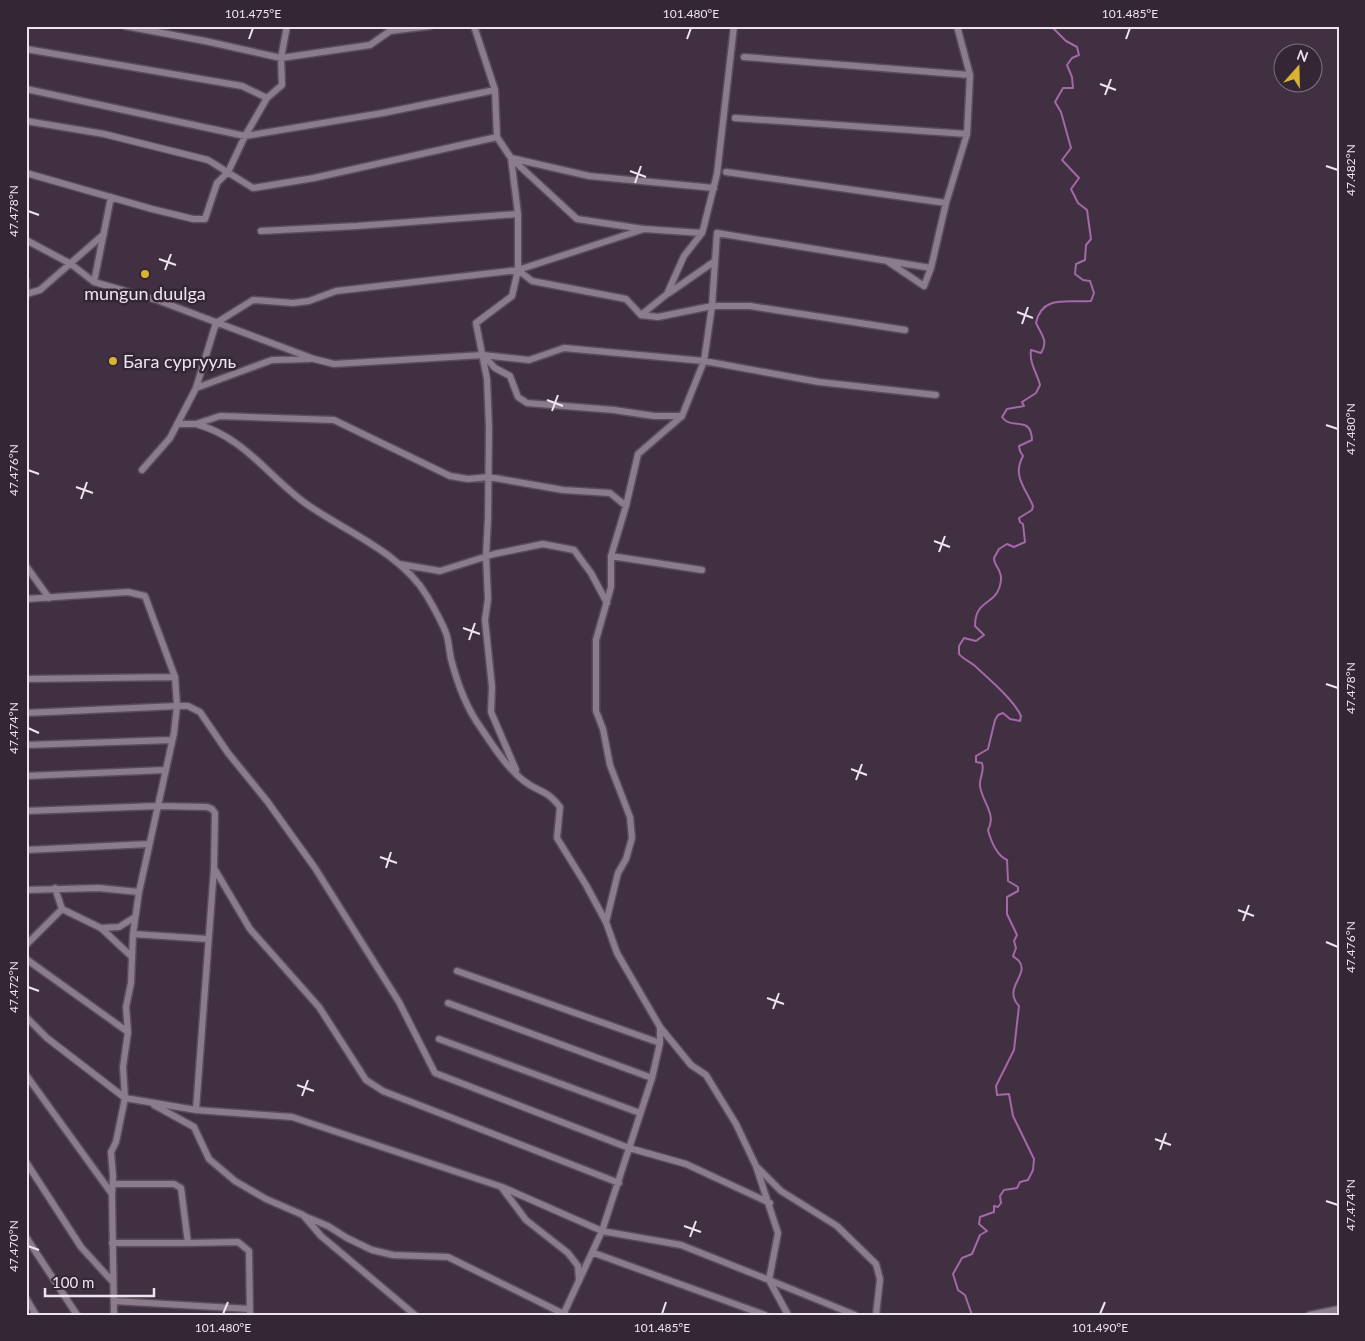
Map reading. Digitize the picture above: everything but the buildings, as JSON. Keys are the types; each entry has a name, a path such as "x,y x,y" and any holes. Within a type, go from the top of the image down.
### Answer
{"street":[{"path":"125,26 205,40 281,58 370,45 390,31 430,26"},
{"path":"26,173 152,209 193,219 205,219 218,183 228,172 244,136 267,98 282,85 281,58 287,26"},
{"path":"474,26 495,90 497,137 511,158 577,219 644,229 702,233"},
{"path":"886,260 924,286 931,268 946,204 967,134 970,76 957,26"},
{"path":"667,294 684,256 702,233 714,188 734,27"},
{"path":"26,49 242,86 267,98"},
{"path":"744,57 970,76"},
{"path":"26,89 244,136 383,113 495,90"},
{"path":"735,118 967,134"},
{"path":"26,120 104,134 208,160 253,188 314,178 497,137"},
{"path":"511,158 588,176 714,188"},
{"path":"511,158 518,214 518,270 512,296 476,323 487,379 489,477 486,556 488,598 485,620 492,686 492,712 514,766 526,782"},
{"path":"726,172 946,204"},
{"path":"94,282 112,197"},
{"path":"261,231 518,214"},
{"path":"142,470 170,438 178,424 196,388 216,323 253,300 293,303 309,301 336,290 518,270 644,229"},
{"path":"606,922 618,873 626,859 632,838 630,817 610,765 603,729 596,711 596,640 611,587 611,556 626,506 638,454 682,416 704,361 712,306 717,233 931,268"},
{"path":"26,294 40,290 104,234"},
{"path":"26,240 71,264 94,282 157,300 314,359 334,364 483,355 530,360 564,348 704,361 819,382 936,395"},
{"path":"641,315 667,294 715,261"},
{"path":"518,270 532,281 626,299 641,315 658,317 712,306 750,306 905,330"},
{"path":"26,281 26,298"},
{"path":"483,355 495,368 510,376 518,397 527,403 614,410 654,416 682,416"},
{"path":"196,388 272,360 314,359"},
{"path":"178,424 196,424 220,416 334,420 450,476 468,479 489,477 563,490 610,493 626,506"},
{"path":"196,424 239,444 254,455 284,487 324,516 352,532 398,564 416,579 447,635 457,679 480,727 515,773 526,782 550,795 560,807 557,838 606,922 618,953 660,1027 691,1065 706,1075 736,1124 756,1166 770,1203 778,1233 769,1280 788,1315"},
{"path":"398,564 440,571 486,556 543,544 574,550 591,573 608,603"},
{"path":"611,556 702,570"},
{"path":"26,566 49,598"},
{"path":"26,599 128,592 145,596 175,677 177,706 172,740 135,918 126,1007 128,1032 123,1067 124,1098 116,1142 111,1152 114,1315"},
{"path":"26,679 175,677"},
{"path":"26,713 177,706 188,706 200,712 228,753 267,801 315,868 399,1002 435,1073 629,1148 686,1164 770,1203"},
{"path":"26,745 172,740"},
{"path":"26,776 165,770"},
{"path":"26,811 157,806 212,809 215,814 214,868 196,1110"},
{"path":"26,850 149,844"},
{"path":"214,868 250,929 319,1007 366,1080 383,1091 619,1183"},
{"path":"55,888 62,909 101,928 132,957"},
{"path":"26,890 98,888 139,892"},
{"path":"26,945 62,909"},
{"path":"101,928 119,927 135,918"},
{"path":"133,934 208,939"},
{"path":"26,959 128,1032"},
{"path":"457,970 660,1043"},
{"path":"448,1003 652,1078"},
{"path":"26,1017 47,1038 124,1098 196,1110 292,1117 502,1187 602,1231 681,1245 855,1315"},
{"path":"145,1101 194,1127 209,1159 234,1181 266,1199 328,1226 372,1250 393,1255 448,1257 564,1314 594,1253 619,1183 652,1078 660,1043 660,1027"},
{"path":"439,1039 640,1113"},
{"path":"26,1075 112,1194"},
{"path":"26,1162 81,1247 112,1281"},
{"path":"756,1166 781,1191 838,1226 876,1264 880,1279 876,1315"},
{"path":"113,1184 174,1184 181,1188 188,1243"},
{"path":"502,1187 526,1220 568,1253 578,1266 579,1282"},
{"path":"301,1214 321,1236 415,1315"},
{"path":"27,1242 77,1315"},
{"path":"112,1242 238,1242 245,1245 249,1250 250,1312 114,1302"},
{"path":"594,1253 764,1315"},
{"path":"26,1298 36,1315"},
{"path":"1309,1315 1339,1309"}],"waterway":[{"path":"972,1315 965,1295 958,1290 953,1274 962,1258 972,1254 980,1235 987,1231 979,1224 980,1217 994,1212 994,1206 998,1207 1001,1203 1000,1196 1004,1190 1017,1188 1020,1182 1028,1180 1033,1170 1034,1159 1013,1116 1009,1094 997,1095 996,1086 1014,1050 1019,1006 1013,993 1021,971 1019,961 1013,956 1016,948 1014,941 1017,935 1007,914 1007,897 1018,891 1018,887 1008,881 1007,860 997,851 991,839 988,830 991,819 990,813 980,786 983,766 982,763 976,762 976,756 988,749 998,715 1003,713 1010,719 1020,721 1021,716 1013,703 975,666 959,654 959,646 964,638 976,641 984,635 975,626 976,617 982,606 999,589 1001,577 994,558 999,549 1007,544 1014,547 1025,542 1023,524 1019,518 1032,510 1033,506 1019,476 1020,463 1023,456 1019,446 1032,440 1031,432 1028,427 1010,423 1002,417 1007,409 1024,406 1022,402 1036,393 1040,385 1032,364 1031,355 1031,350 1041,353 1044,345 1036,323 1039,314 1050,304 1066,301 1091,301 1094,293 1090,281 1083,280 1075,274 1076,264 1085,260 1086,245 1091,239 1087,210 1078,203 1071,189 1079,178 1062,160 1071,148 1061,112 1055,102 1063,88 1073,88 1072,77 1067,65 1072,58 1079,55 1077,47 1066,41 1051,26"}],"place":[{"name":"mungun duulga","path":"145,274"},
{"name":"Бага сургууль","path":"113,361"}]}
